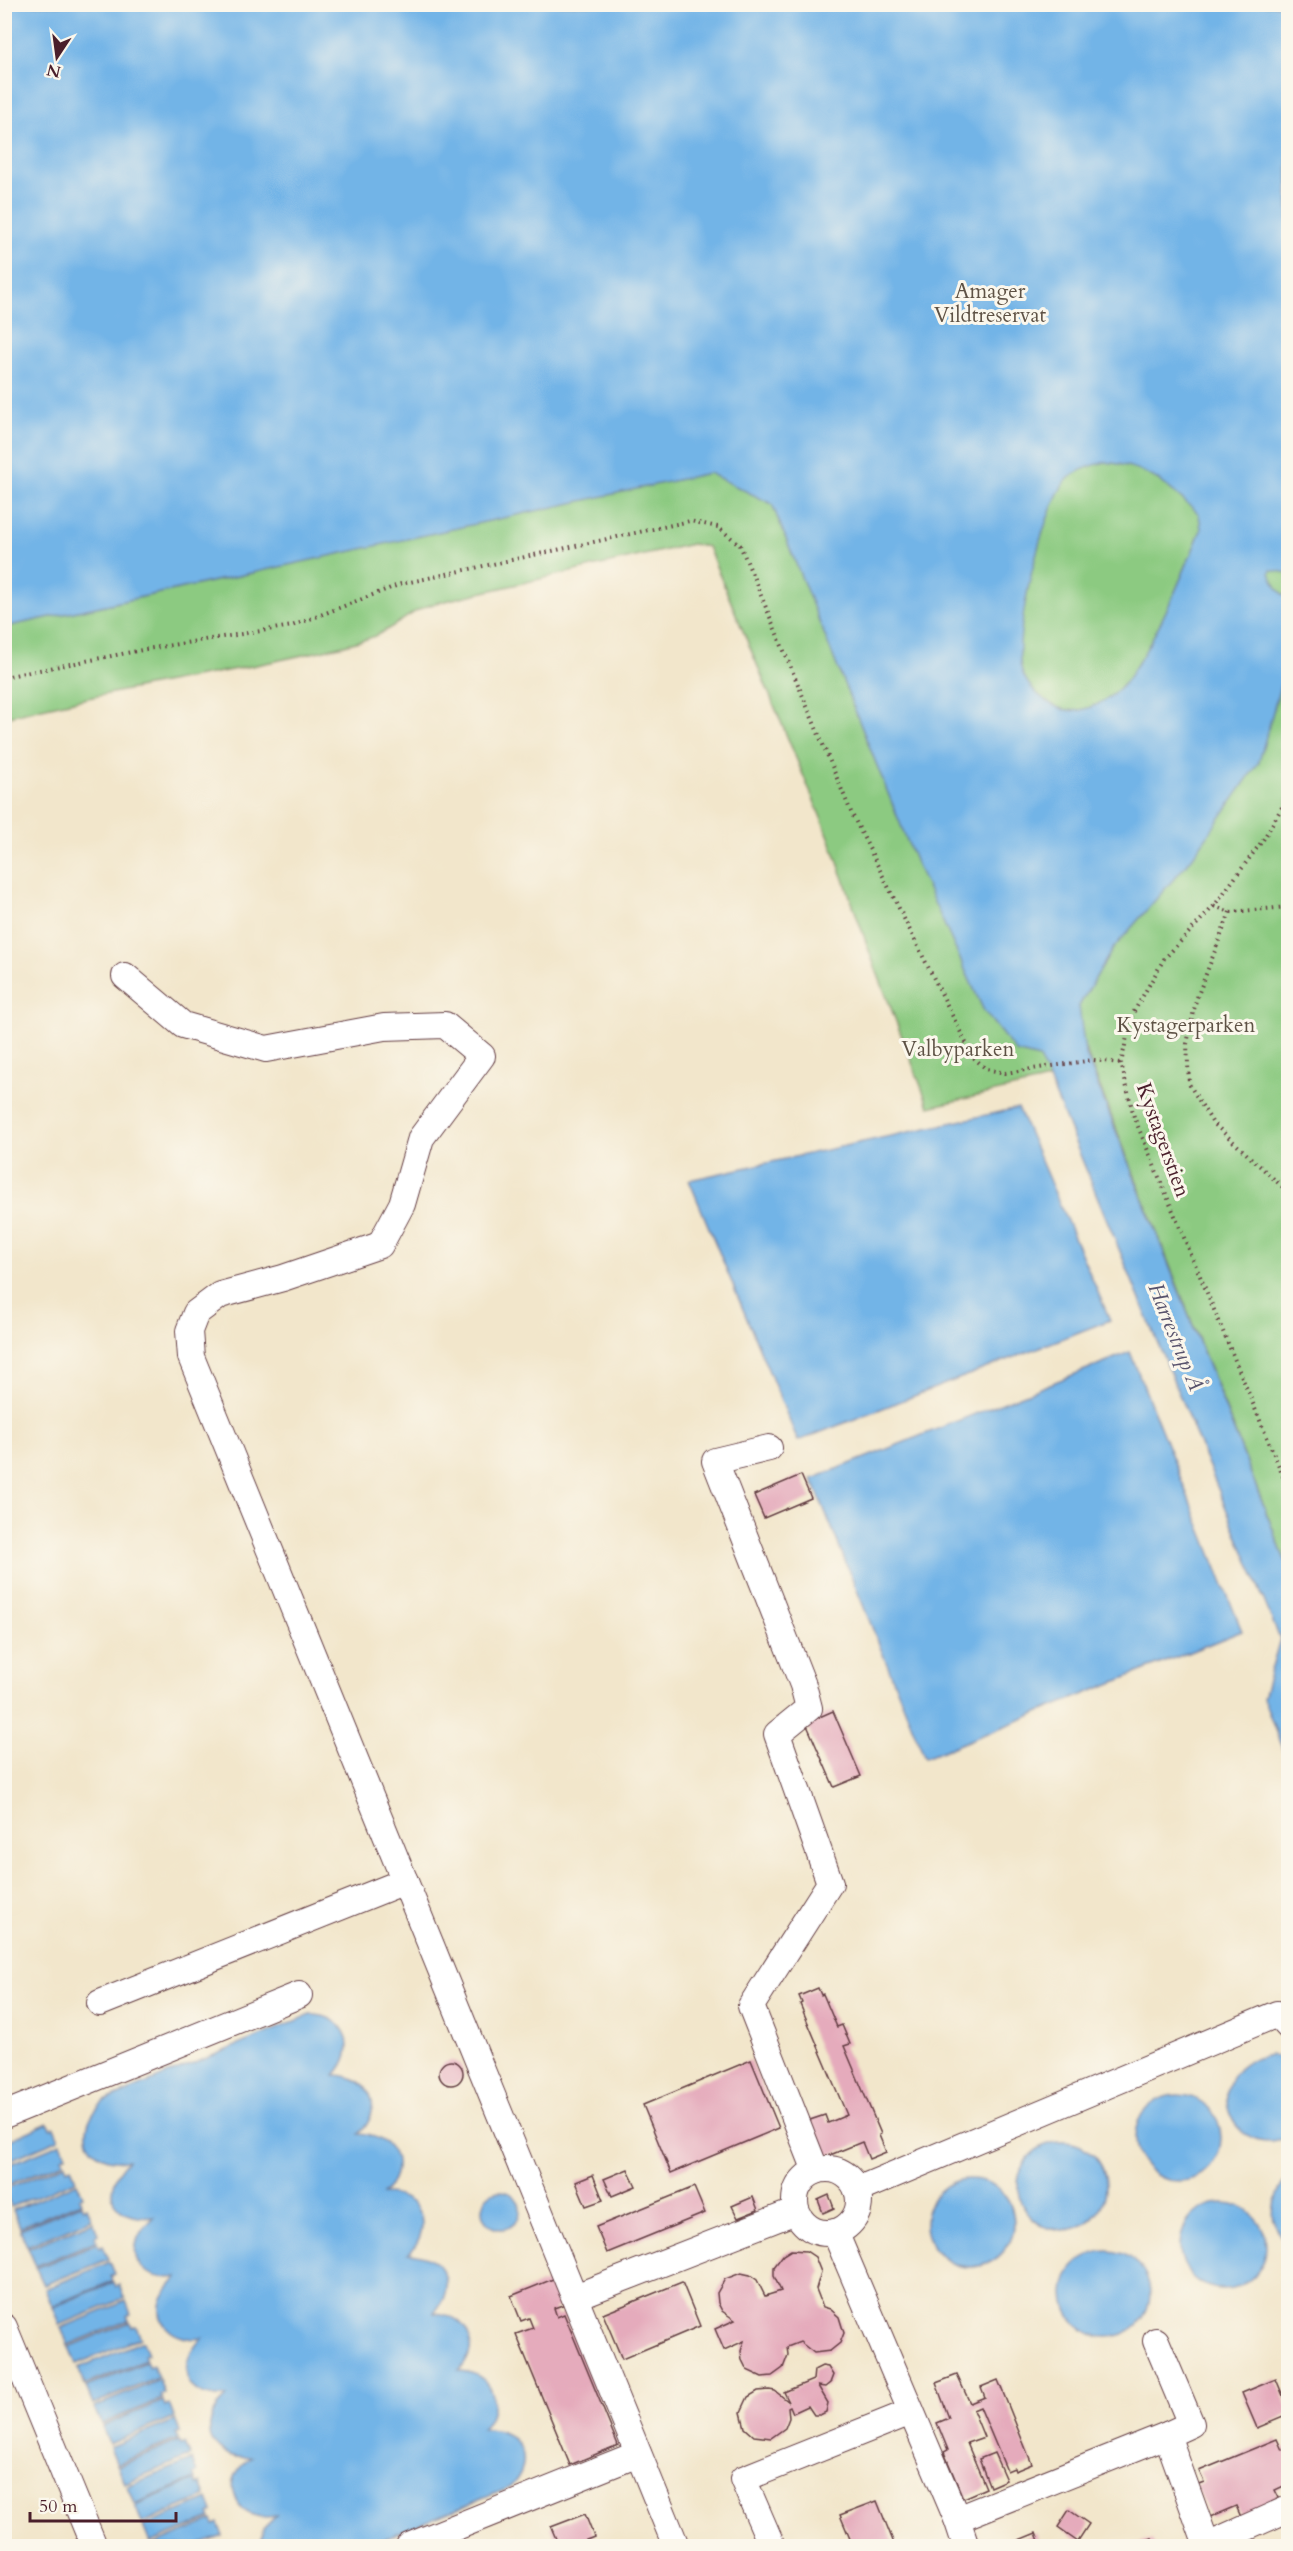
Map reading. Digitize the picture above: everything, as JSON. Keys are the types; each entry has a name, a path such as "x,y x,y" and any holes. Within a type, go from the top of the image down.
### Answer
{"lane":[{"path":"125,976 183,1025 266,1049 384,1027 446,1025 483,1055 421,1138 402,1204 380,1245 283,1278 220,1295 196,1313 189,1331 191,1357 676,2547"},
{"path":"769,1448 715,1461 803,1684 809,1708 777,1734 830,1883 751,2006 816,2171"},
{"path":"100,2003 405,1881"},
{"path":"4,2115 299,1995"},
{"path":"857,2190 1277,2014 1288,2026"},
{"path":"825,2169 844,2174 857,2190 859,2200 853,2220 845,2228 835,2232 816,2231 800,2220 796,2211 796,2192 800,2183 816,2171 825,2169"},
{"path":"574,2297 796,2211"},
{"path":"835,2232 957,2519 966,2547"},
{"path":"4,2327 94,2547"},
{"path":"957,2519 1191,2424 1156,2341"},
{"path":"772,2547 743,2479 911,2412"},
{"path":"1167,2435 1206,2546 1288,2509"},
{"path":"409,2547 638,2454"}],"path":[{"path":"4,677 147,649 292,626 401,584 690,521 717,527 740,545 851,812 973,1057 986,1069 1005,1072 1093,1060 1121,1063"},
{"name":"Kystagerstien","path":"1288,797 1263,840 1214,906 1164,959 1132,1015 1121,1063 1134,1117 1288,1488"},
{"path":"1214,906 1230,912 1288,907"},
{"path":"1230,912 1196,1000 1187,1044 1189,1084 1212,1122 1288,1192"}],"green space":[{"name":"Amager Vildtreservat","path":"5,5 1288,5 1288,598 1284,595 1283,676 1288,658 1288,1568 1084,1046 781,525 896,810 1053,1079 929,1107 872,959 829,837 708,547 692,544 436,603 418,610 385,631 367,639 322,651 95,696 5,717"}],"water":[{"name":"Amager Vildtreservat","path":"4,5 1288,5 1288,573 1271,570 1270,573 1277,588 1288,599 1288,658 1259,762 1192,858 1112,950 1079,1006 1085,1052 1288,1568 1288,1764 1263,1698 1280,1639 1050,1082 1039,1058 1016,1052 984,1011 916,863 772,504 709,473 5,627","holes":["1105,462 1120,464 1145,473 1167,486 1199,514 1201,530 1163,617 1125,683 1114,694 1090,708 1063,709 1035,692 1022,671 1021,631 1025,602 1040,541 1059,492 1068,479 1081,470"]},
{"path":"1018,1108 1110,1320 798,1441 689,1180"},
{"path":"1130,1352 1242,1631 925,1758 812,1479"},
{"path":"310,2015 333,2020 346,2035 347,2055 335,2075 358,2081 370,2095 371,2114 359,2134 382,2140 394,2155 396,2164 391,2184 383,2194 406,2199 420,2213 421,2232 417,2243 409,2253 431,2259 444,2273 445,2292 434,2313 446,2315 463,2325 468,2333 470,2351 459,2371 480,2377 492,2391 492,2410 489,2420 482,2429 495,2430 515,2440 521,2448 523,2457 518,2478 509,2488 366,2546 259,2546 263,2529 276,2516 262,2517 250,2514 239,2504 234,2492 238,2471 251,2457 234,2456 227,2453 215,2444 211,2437 212,2416 227,2397 212,2397 201,2393 188,2380 186,2370 188,2360 202,2338 185,2338 178,2335 165,2326 161,2319 162,2297 178,2277 153,2275 140,2266 137,2259 138,2237 154,2217 139,2217 119,2209 112,2193 114,2182 128,2160 102,2157 94,2151 87,2133 94,2111 104,2101"},
{"path":"1270,2055 1288,2059 1288,2137 1266,2141 1249,2136 1236,2125 1228,2109 1227,2092 1233,2076 1247,2063"},
{"path":"1170,2095 1186,2095 1209,2107 1218,2121 1221,2138 1218,2155 1209,2169 1186,2181 1170,2181 1154,2174 1142,2162 1135,2146 1135,2130 1142,2114 1154,2102"},
{"path":"48,2123 50,2128 54,2127 59,2139 5,2162 5,2142"},
{"path":"1062,2142 1079,2146 1093,2155 1102,2169 1106,2186 1102,2203 1093,2217 1079,2226 1062,2230 1045,2226 1031,2217 1022,2203 1018,2186 1022,2169 1031,2155 1045,2146"},
{"path":"61,2143 66,2155 62,2157 64,2162 5,2186 5,2166"},
{"path":"65,2164 67,2169 71,2167 76,2180 11,2207 5,2189"},
{"path":"1288,2177 1288,2244 1276,2228 1273,2211 1278,2193"},
{"path":"970,2179 987,2183 1001,2192 1010,2206 1014,2223 1010,2240 1001,2254 987,2263 970,2267 953,2263 939,2254 930,2240 926,2223 930,2206 939,2192 953,2183"},
{"path":"77,2183 83,2196 79,2198 81,2202 20,2227 13,2210"},
{"path":"501,2191 514,2197 520,2210 514,2223 501,2229 488,2223 482,2210 488,2197"},
{"path":"1215,2203 1231,2203 1254,2215 1263,2229 1266,2246 1263,2263 1254,2277 1231,2289 1215,2289 1199,2282 1187,2270 1180,2254 1180,2238 1187,2222 1199,2210"},
{"path":"81,2204 83,2208 87,2207 92,2219 27,2246 20,2229"},
{"path":"93,2222 98,2234 95,2236 96,2241 36,2266 28,2248"},
{"path":"97,2243 99,2248 103,2246 109,2259 44,2285 36,2268"},
{"path":"1099,2251 1115,2251 1138,2263 1147,2277 1150,2294 1147,2311 1138,2325 1115,2337 1099,2337 1083,2330 1071,2318 1064,2302 1064,2286 1071,2270 1083,2258"},
{"path":"110,2262 115,2274 111,2276 113,2281 52,2306 45,2289"},
{"path":"114,2282 116,2287 120,2285 125,2298 60,2325 53,2307"},
{"path":"126,2301 131,2314 127,2316 129,2320 68,2345 61,2328"},
{"path":"130,2322 132,2327 136,2326 141,2338 76,2364 69,2347"},
{"path":"143,2341 148,2354 144,2355 146,2360 85,2385 78,2368"},
{"path":"146,2362 149,2367 153,2365 158,2378 93,2404 86,2387"},
{"path":"159,2380 164,2393 160,2395 162,2399 101,2424 94,2407"},
{"path":"163,2401 165,2406 169,2404 174,2417 109,2444 102,2426"},
{"path":"175,2420 180,2432 176,2434 178,2439 117,2464 110,2447"},
{"path":"179,2441 181,2445 185,2444 190,2456 125,2483 118,2466"},
{"path":"192,2460 197,2472 193,2474 195,2479 134,2504 127,2486"},
{"path":"195,2480 197,2485 201,2483 206,2496 142,2523 135,2505"},
{"path":"208,2499 213,2512 209,2514 211,2518 150,2543 143,2526"},
{"path":"212,2520 214,2525 218,2523 223,2536 197,2546 151,2546"}],"building":[{"path":"801,1475 811,1498 764,1518 754,1495"},
{"path":"833,1711 861,1776 834,1787 806,1723"},
{"path":"818,1988 821,1995 823,1994 837,2027 842,2025 850,2044 844,2046 881,2134 879,2135 886,2152 869,2159 862,2142 825,2157 807,2121 825,2115 828,2123 847,2115 800,2004 802,2003 799,1996"},
{"path":"751,2060 779,2128 671,2173 643,2105"},
{"path":"451,2061 459,2065 463,2073 459,2081 451,2085 443,2081 439,2073 443,2065"},
{"path":"628,2169 636,2186 612,2196 604,2179"},
{"path":"593,2175 603,2200 586,2206 576,2182"},
{"path":"694,2187 705,2213 607,2253 596,2227"},
{"path":"829,2195 834,2208 823,2213 818,2200"},
{"path":"753,2197 758,2210 738,2218 732,2206"},
{"path":"791,2250 806,2251 815,2257 821,2272 816,2289 823,2307 830,2309 839,2317 844,2333 840,2343 830,2351 814,2353 800,2342 787,2347 788,2355 783,2368 772,2376 762,2377 747,2370 742,2360 741,2351 744,2341 724,2350 715,2329 735,2320 722,2311 717,2293 725,2279 741,2273 757,2280 765,2296 781,2291 774,2276 774,2267 783,2255"},
{"path":"558,2277 568,2303 554,2308 557,2317 564,2314 618,2445 570,2465 516,2334 533,2328 529,2318 521,2321 511,2296"},
{"path":"682,2282 700,2326 622,2359 603,2314"},
{"path":"822,2366 828,2367 833,2375 830,2383 825,2387 818,2386 828,2403 826,2412 814,2415 808,2406 793,2413 790,2406 785,2428 771,2438 754,2436 745,2428 741,2412 748,2397 758,2391 769,2390 775,2391 789,2402 784,2392 813,2380 814,2370"},
{"path":"957,2375 970,2403 985,2397 981,2387 998,2380 1032,2464 1015,2471 1014,2468 1007,2471 980,2407 973,2410 984,2437 967,2443 986,2488 963,2498 944,2452 948,2450 937,2423 949,2418 936,2383"},
{"path":"1276,2379 1288,2408 1288,2415 1257,2428 1242,2393"},
{"path":"1277,2439 1282,2450 1288,2447 1288,2484 1275,2490 1281,2502 1242,2519 1236,2506 1210,2517 1196,2485 1204,2482 1199,2471"},
{"path":"994,2453 1006,2480 990,2487 979,2459"},
{"path":"877,2501 895,2546 853,2546 840,2515"},
{"path":"1069,2510 1089,2524 1078,2541 1058,2527"},
{"path":"585,2514 594,2537 571,2546 559,2546 551,2527"},
{"path":"1036,2533 1041,2546 1004,2546"},
{"path":"1152,2538 1155,2546 1132,2546"}],"park label":[{"name":"Kystagerparken","path":"1186,1025"},
{"name":"Valbyparken","path":"958,1049"}],"water label":[{"name":"Harrestrup Å","path":"1176,1337"}]}
